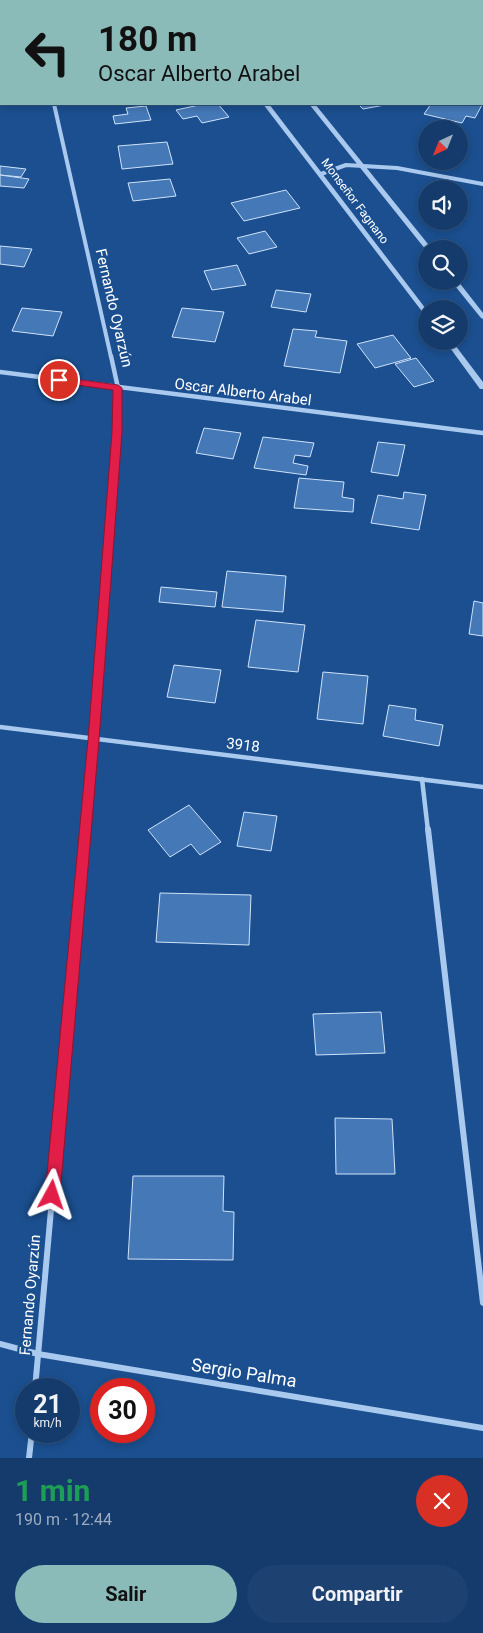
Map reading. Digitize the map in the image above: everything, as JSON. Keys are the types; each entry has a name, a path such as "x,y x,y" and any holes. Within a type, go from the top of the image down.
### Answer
{"street":[{"name":"Fernando Oyarzún","path":"36,1378 94,740 117,432 118,388 54,105"},
{"name":"Monseñor Fagnano","path":"267,105 418,302"},
{"name":"Monseñor Fagnano","path":"313,105 422,240"},
{"path":"321,174 346,165 397,168 483,184"},
{"path":"461,290 483,317"},
{"path":"455,350 483,388"},
{"name":"Oscar Alberto Arabel","path":"0,372 483,433"},
{"name":"3918","path":"0,727 483,787"},
{"path":"422,779 483,1303"},
{"name":"Sergio Palma","path":"0,1344 38,1354 483,1428"},
{"path":"29,1458 31,1443"}],"building":[{"path":"199,105 219,105 229,117 202,123 197,116 183,119 176,110"},
{"path":"359,105 385,105 363,109"},
{"path":"430,105 482,105 475,118 466,116 464,120 449,120 424,114"},
{"path":"146,106 151,120 115,124 113,116 128,114 126,108"},
{"path":"167,142 173,164 122,169 118,146"},
{"path":"0,166 26,169 21,177 0,175"},
{"path":"0,175 29,179 24,188 0,186"},
{"path":"170,179 176,196 133,201 128,183"},
{"path":"286,190 300,208 244,221 231,203"},
{"path":"265,231 277,247 249,254 237,238"},
{"path":"0,246 32,249 24,267 0,264"},
{"path":"237,265 246,285 212,290 204,271"},
{"path":"276,290 311,294 306,312 271,307"},
{"path":"22,308 62,312 53,336 12,331"},
{"path":"182,308 224,312 215,342 172,337"},
{"path":"293,329 317,331 315,337 347,341 340,373 284,366"},
{"path":"393,335 411,358 375,368 357,344"},
{"path":"416,358 434,381 414,387 395,364"},
{"path":"204,428 241,433 233,459 196,453"},
{"path":"263,437 314,443 310,457 295,455 293,463 308,466 306,475 254,468"},
{"path":"378,442 405,445 398,476 371,472"},
{"path":"299,478 344,482 342,497 354,499 353,512 294,508"},
{"path":"404,492 426,495 419,530 371,523 378,495 403,499"},
{"path":"227,571 286,576 283,612 222,607"},
{"path":"161,587 217,592 215,607 159,602"},
{"path":"474,601 483,603 483,636 469,634"},
{"path":"256,620 305,625 298,672 248,667"},
{"path":"174,665 221,670 215,703 167,697"},
{"path":"323,672 368,676 363,724 317,719"},
{"path":"389,705 416,709 415,720 443,725 439,746 383,736"},
{"path":"189,805 221,842 200,855 191,844 170,857 148,830"},
{"path":"244,812 277,816 271,851 237,846"},
{"path":"160,893 251,895 249,945 156,942"},
{"path":"381,1012 385,1053 316,1055 313,1014"},
{"path":"335,1118 392,1119 395,1174 336,1174"},
{"path":"133,1176 224,1176 223,1211 234,1212 233,1260 128,1259"}],"route":[{"path":"52,1195 94,740 117,432 118,388 59,380"}]}
